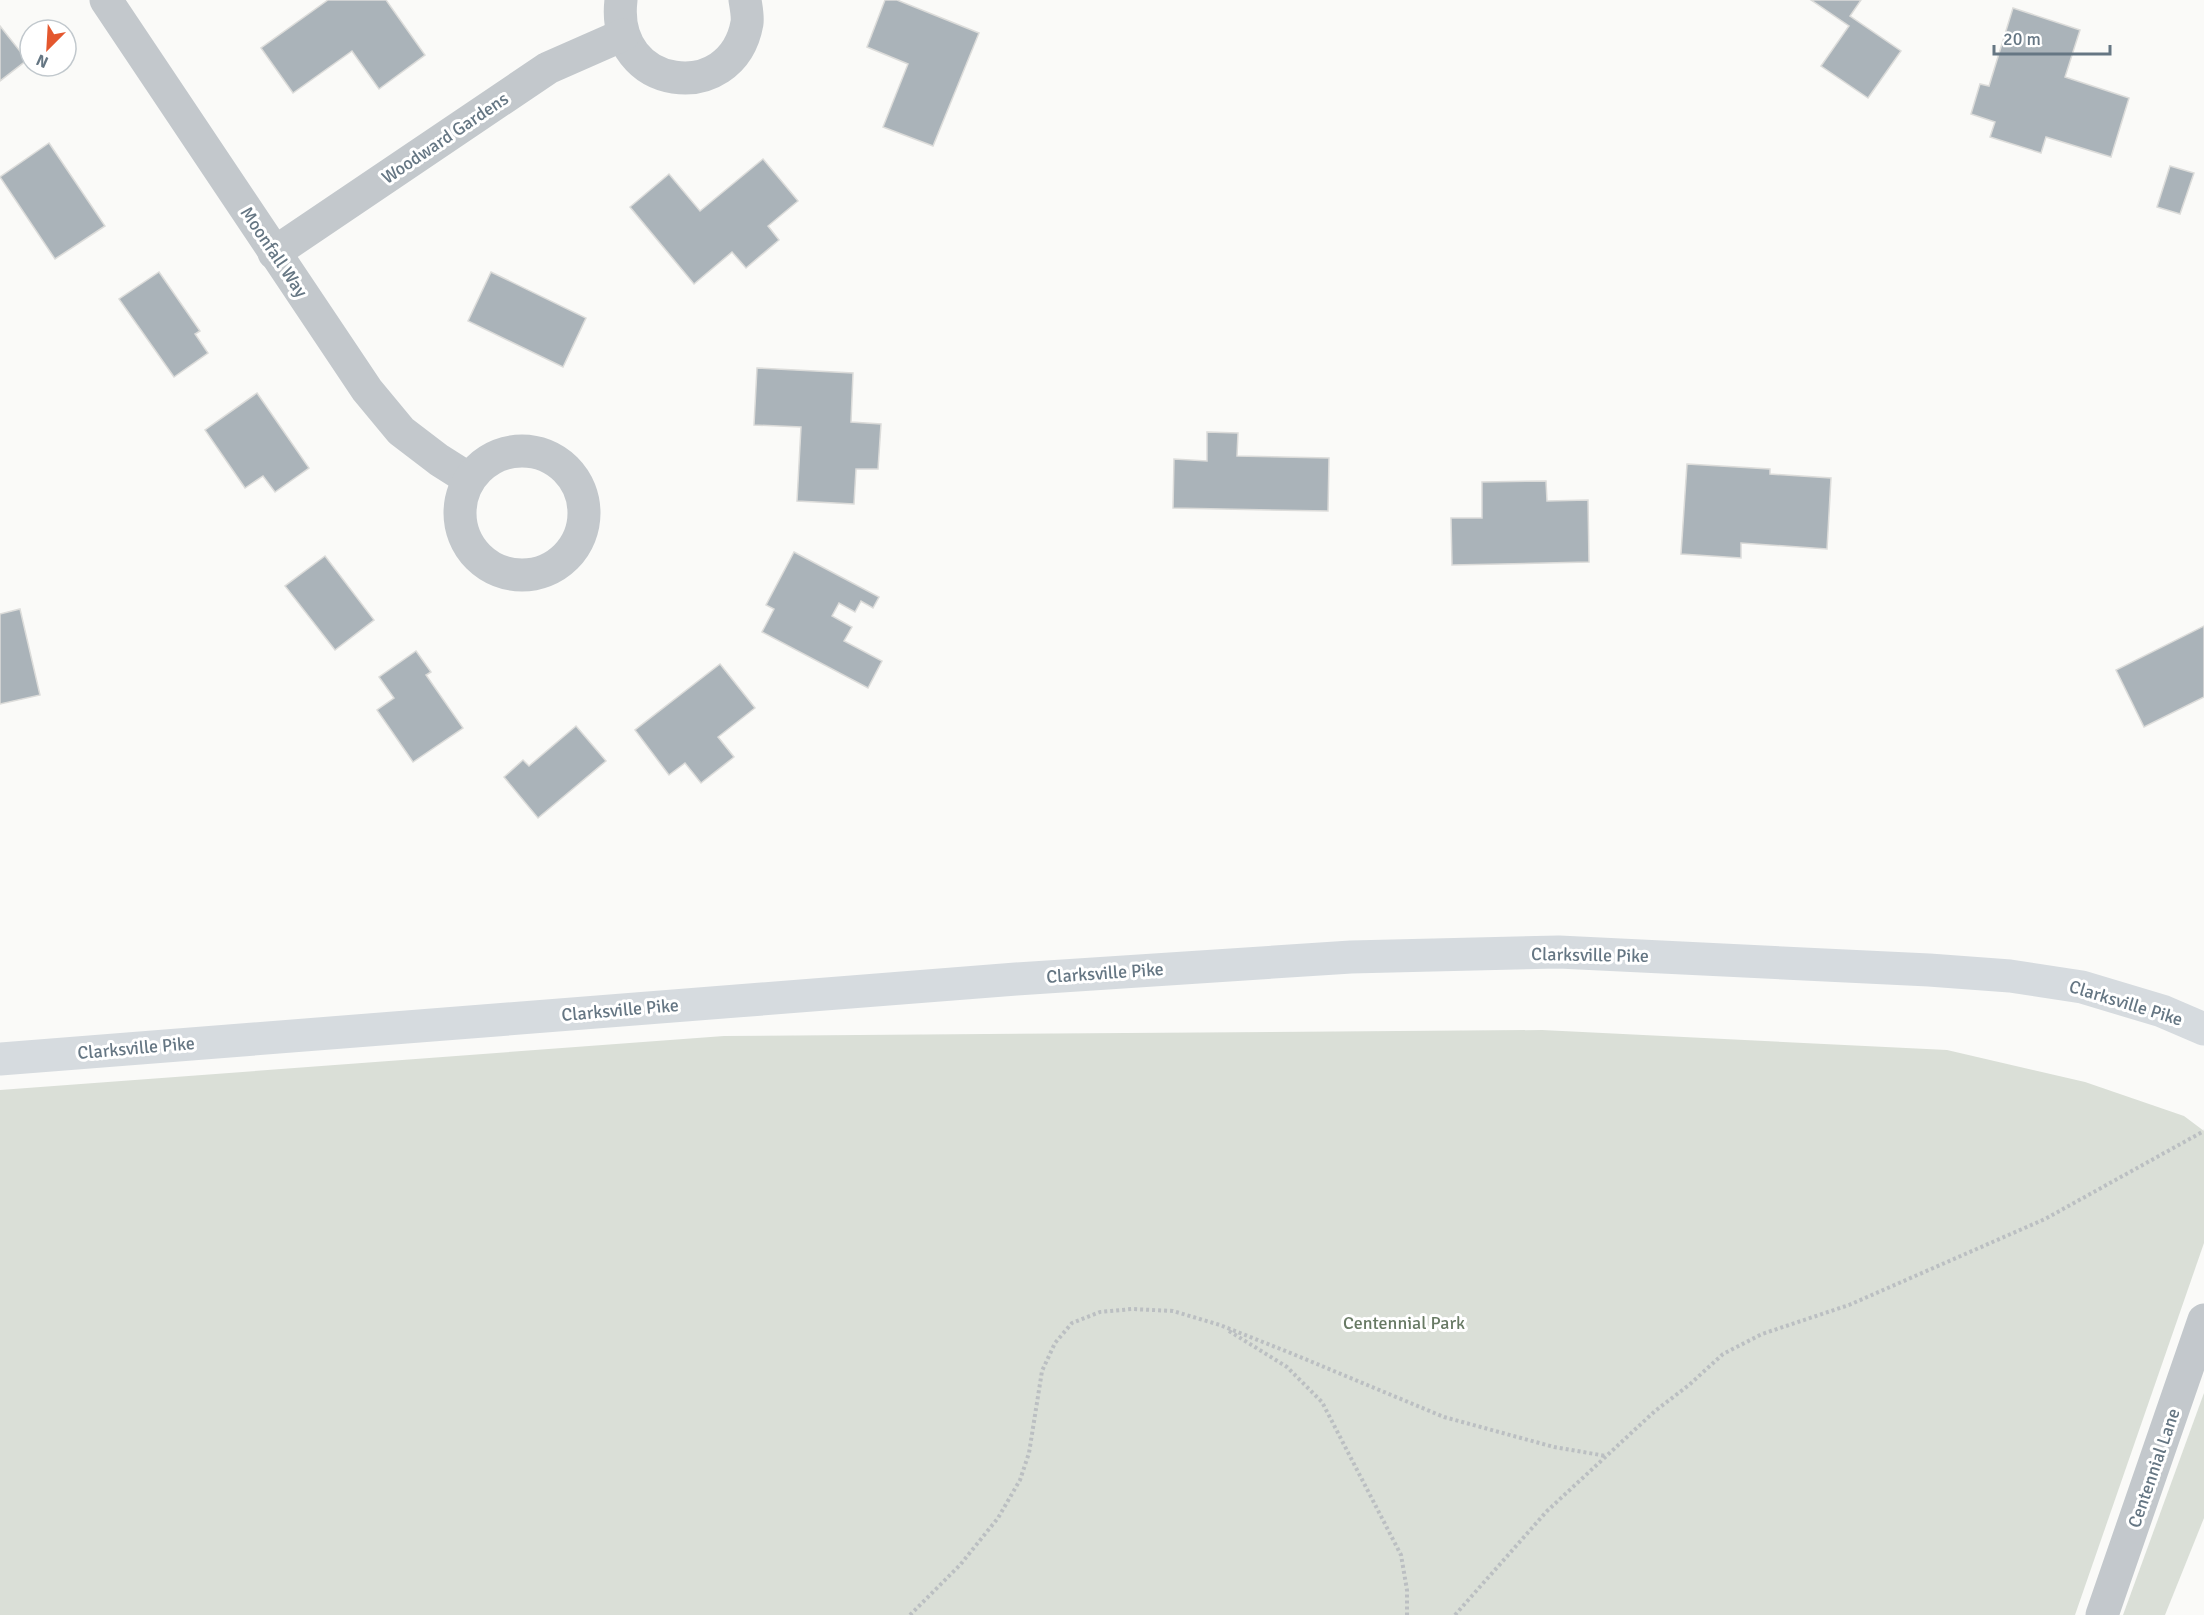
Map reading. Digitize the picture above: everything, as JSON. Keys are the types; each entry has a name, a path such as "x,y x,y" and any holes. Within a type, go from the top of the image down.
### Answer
{"main road":[{"name":"Clarksville Pike","path":"0,1059 1061,976 1350,957 1559,952 2010,976 2082,987 2162,1011 2204,1029"}],"street":[{"name":"Moonfall Way","path":"106,0 367,390 401,431 469,479"},
{"path":"621,0 619,16 623,35 634,56 653,70 675,78 697,77 716,70 730,59 742,41 748,20 745,0"},
{"name":"Woodward Gardens","path":"274,253 548,68 623,35"},
{"name":"Centennial Lane","path":"2103,1615 2204,1320"}],"path":[{"path":"1455,1615 1547,1511 1655,1411 1689,1385 1723,1354 1762,1334 1849,1305 2045,1219 2204,1131"},
{"path":"910,1615 960,1565 999,1518 1020,1480 1029,1453 1042,1371 1055,1343 1072,1323 1100,1312 1132,1309 1173,1311 1220,1325 1444,1417 1554,1447 1606,1456"},
{"path":"1220,1325 1287,1367 1322,1402 1401,1555 1407,1590 1407,1615"}],"green space":[{"name":"Centennial Park","path":"1542,1030 1947,1050 2085,1082 2184,1116 2204,1131 2204,1243 2075,1615 0,1615 0,1090 724,1036"},
{"path":"2204,1393 2204,1518 2165,1615 2123,1615"}],"building":[{"path":"328,0 386,0 425,55 379,89 352,51 293,93 261,48"},
{"path":"885,0 897,0 979,33 933,146 883,127 908,64 867,47"},
{"path":"1811,0 1861,0 1850,16 1901,51 1868,98 1821,66 1849,26"},
{"path":"2013,8 2080,30 2065,77 2129,98 2111,157 2046,137 2041,153 1990,137 1995,122 1971,114 1980,84 1989,86"},
{"path":"0,26 18,49 18,67 0,81"},
{"path":"49,143 105,226 55,259 0,177"},
{"path":"763,159 798,201 768,226 779,240 746,268 732,252 694,284 630,207 669,174 700,211"},
{"path":"2170,166 2194,173 2180,214 2157,207"},
{"path":"159,272 200,331 195,334 208,353 174,377 119,299"},
{"path":"491,272 586,318 563,367 468,321"},
{"path":"757,368 853,373 851,422 881,424 878,469 856,469 854,504 797,501 801,427 754,425"},
{"path":"257,393 309,468 275,492 263,476 245,488 205,430"},
{"path":"1207,432 1238,433 1237,456 1329,458 1328,511 1173,508 1174,459 1207,461"},
{"path":"1687,464 1770,469 1770,474 1831,478 1827,549 1741,543 1741,558 1681,554"},
{"path":"1546,481 1547,501 1588,500 1589,562 1452,565 1451,518 1482,518 1482,482"},
{"path":"794,552 879,597 873,608 861,601 855,612 839,603 832,616 852,627 844,641 882,661 868,688 762,632 774,609 766,605"},
{"path":"325,556 374,620 335,650 285,586"},
{"path":"20,609 40,695 0,704 0,614"},
{"path":"2204,626 2204,697 2144,727 2116,670"},
{"path":"416,651 431,672 426,675 463,728 413,762 377,710 394,698 379,677"},
{"path":"720,664 755,708 718,737 734,757 701,783 685,763 669,775 635,730"},
{"path":"576,726 606,761 538,818 504,777 523,760 529,766"}]}
